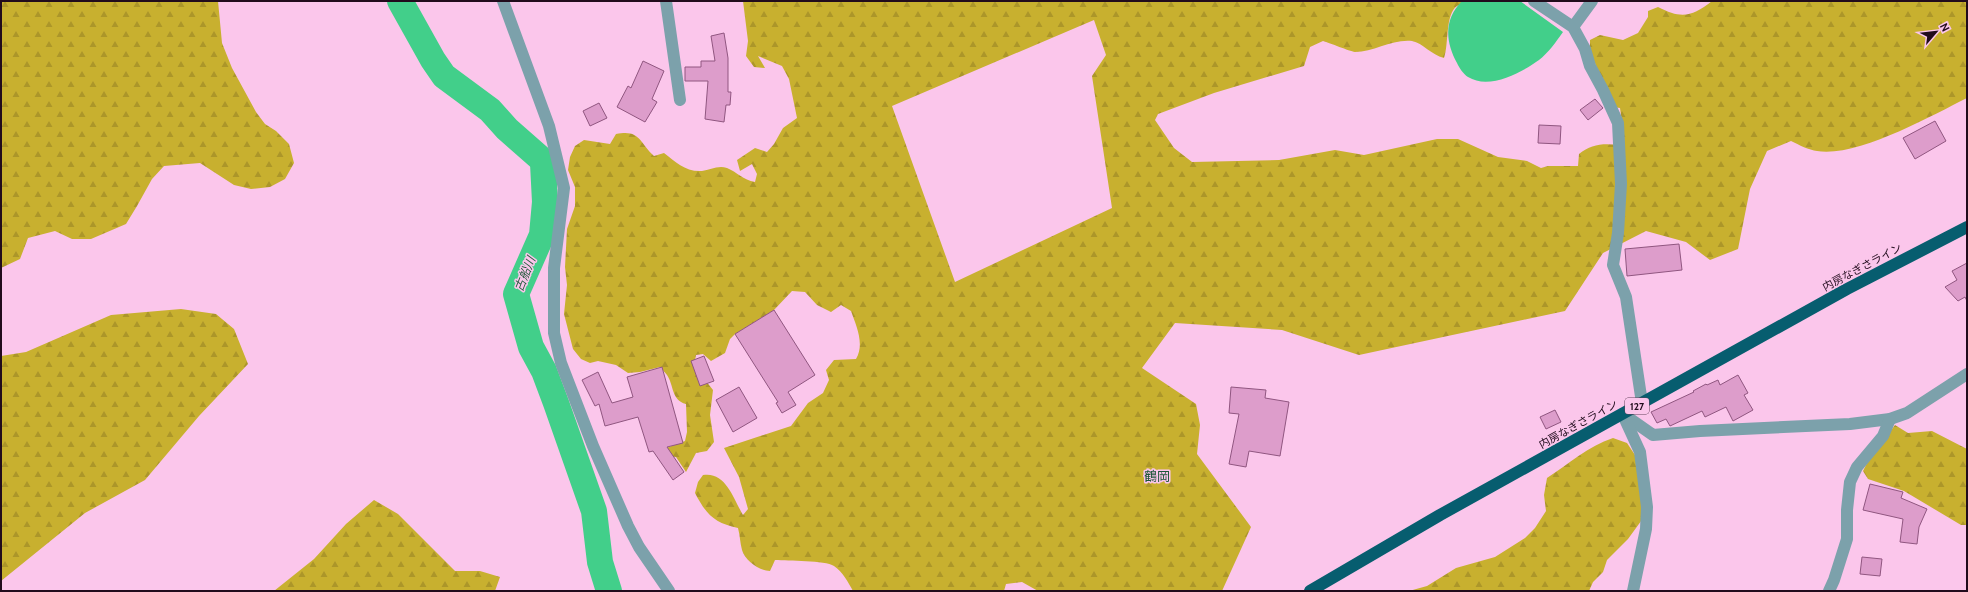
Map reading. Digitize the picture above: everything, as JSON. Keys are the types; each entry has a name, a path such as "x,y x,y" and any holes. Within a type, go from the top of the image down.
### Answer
{"highway":[{"name":"内房なぎさライン","path":"1310,591 1440,515 1847,289 1967,227"}],"street":[{"path":"503,1 549,126 564,188 554,268 554,333 561,363 593,446 628,526 639,547 669,591"},
{"path":"666,1 680,100"},
{"path":"1534,1 1573,27 1585,49 1590,66 1618,123 1621,184 1618,233 1612,266 1626,297 1642,403"},
{"path":"1573,27 1592,1"},
{"path":"1623,414 1653,435 1700,431 1850,424 1890,419 1907,413 1967,374"},
{"path":"1623,414 1640,452 1647,508 1646,529 1632,591"},
{"path":"1829,591 1847,539 1847,510 1850,482 1857,467 1883,436 1890,419"}],"green space":[{"path":"1,1 218,1 222,43 232,68 256,112 265,124 276,131 289,144 294,163 285,179 270,187 251,189 234,185 200,163 164,166 152,179 126,224 91,239 72,239 55,231 28,238 20,259 1,268"},
{"path":"743,1 1476,1 1459,5 1453,10 1449,23 1444,58 1412,41 1397,42 1369,50 1355,52 1323,41 1310,47 1304,66 1214,93 1158,114 1155,120 1174,148 1192,162 1279,160 1335,150 1364,155 1437,139 1458,139 1498,157 1527,161 1541,168 1548,166 1578,166 1579,154 1588,148 1602,144 1619,145 1622,122 1620,108 1613,107 1590,51 1590,40 1600,35 1623,40 1638,33 1648,17 1648,11 1658,7 1680,15 1692,13 1712,1 1967,1 1967,98 1914,125 1872,142 1852,148 1833,151 1817,151 1791,141 1767,151 1750,189 1738,249 1710,260 1686,242 1646,231 1603,253 1565,311 1359,355 1282,330 1175,323 1142,368 1196,404 1200,425 1197,454 1251,527 1222,591 1038,591 1022,582 1006,584 1004,591 853,591 840,571 829,564 775,560 770,571 766,571 753,565 746,558 741,547 738,528 717,520 707,512 695,493 698,482 703,475 718,477 728,488 743,515 748,509 739,477 724,448 791,426 808,403 823,393 829,380 826,370 834,360 856,359 859,353 860,341 851,311 841,305 831,312 817,305 805,292 792,291 774,310 735,334 730,339 725,353 711,361 703,354 696,355 694,366 713,390 710,415 714,442 707,451 696,453 686,472 676,457 667,456 658,451 685,441 687,432 686,404 681,402 675,396 666,374 660,367 640,372 628,373 616,365 598,361 590,363 581,359 573,349 564,314 567,285 565,267 567,229 575,206 575,187 568,170 570,157 575,146 584,140 610,144 616,134 630,133 635,135 654,156 664,153 681,166 696,171 720,167 727,168 747,180 755,182 757,174 752,164 740,171 737,160 755,148 767,152 774,144 783,128 797,118 789,79 782,66 758,56 765,68 754,67 746,56 748,41","holes":["1094,20 1106,55 1092,76 1112,208 955,282 892,106"]},
{"path":"181,309 216,314 234,329 248,364 199,416 145,480 85,513 1,581 1,356 26,352 111,315"},
{"path":"1895,425 1908,433 1932,431 1967,449 1967,525 1961,525 1904,491 1868,479 1863,471 1868,461"},
{"path":"1613,438 1627,443 1637,458 1644,517 1628,539 1607,560 1603,572 1593,582 1589,591 1409,591 1427,586 1456,568 1495,557 1525,538 1535,528 1546,511 1544,495 1547,478 1587,450"},
{"path":"374,500 398,514 455,571 480,571 500,577 495,591 274,591 314,559 346,524"}],"shaded area":[{"path":"1462,1 1520,1 1563,32 1552,47 1532,65 1514,75 1495,81 1476,81 1466,76 1460,68 1450,47 1448,30 1449,23 1456,8"}],"building":[{"path":"724,33 728,58 728,92 731,92 730,105 726,105 724,122 705,119 708,81 685,81 685,67 701,67 701,61 715,61 711,36"},
{"path":"643,61 664,71 652,99 657,102 645,122 617,107 628,86 631,88"},
{"path":"1595,99 1603,108 1588,120 1580,110"},
{"path":"599,103 607,118 590,126 583,111"},
{"path":"1935,121 1946,141 1915,159 1903,138"},
{"path":"1539,125 1561,126 1560,144 1538,143"},
{"path":"1679,244 1682,270 1627,276 1625,249"},
{"path":"1967,263 1967,301 1965,297 1958,301 1945,287 1957,280 1952,271"},
{"path":"774,310 815,375 788,392 796,405 782,413 776,403 778,402 735,334"},
{"path":"704,356 714,381 700,386 691,361"},
{"path":"662,367 683,443 667,447 684,472 673,480 653,451 649,452 638,417 605,426 599,404 595,406 582,380 598,372 612,403 633,397 627,377"},
{"path":"1738,375 1748,393 1744,395 1753,410 1733,421 1726,407 1705,417 1702,411 1670,426 1666,419 1657,423 1651,412 1694,392 1693,391 1706,384 1707,385 1718,380 1720,385"},
{"path":"739,387 757,418 733,432 716,400"},
{"path":"1231,387 1266,390 1265,398 1289,402 1280,456 1249,451 1246,467 1229,464 1239,414 1229,413"},
{"path":"1555,410 1561,422 1546,429 1540,417"},
{"path":"1870,484 1903,492 1901,498 1927,509 1919,527 1917,544 1900,542 1903,519 1863,510"},
{"path":"1862,557 1882,559 1880,576 1860,574"}],"waterway":[{"name":"古船川","path":"400,1 433,60 444,76 490,110 507,129 540,158 543,163 545,202 542,235 516,294 531,347 544,371 594,511 600,562 609,591"}],"district":[{"name":"鶴岡","path":"1157,476"}]}
